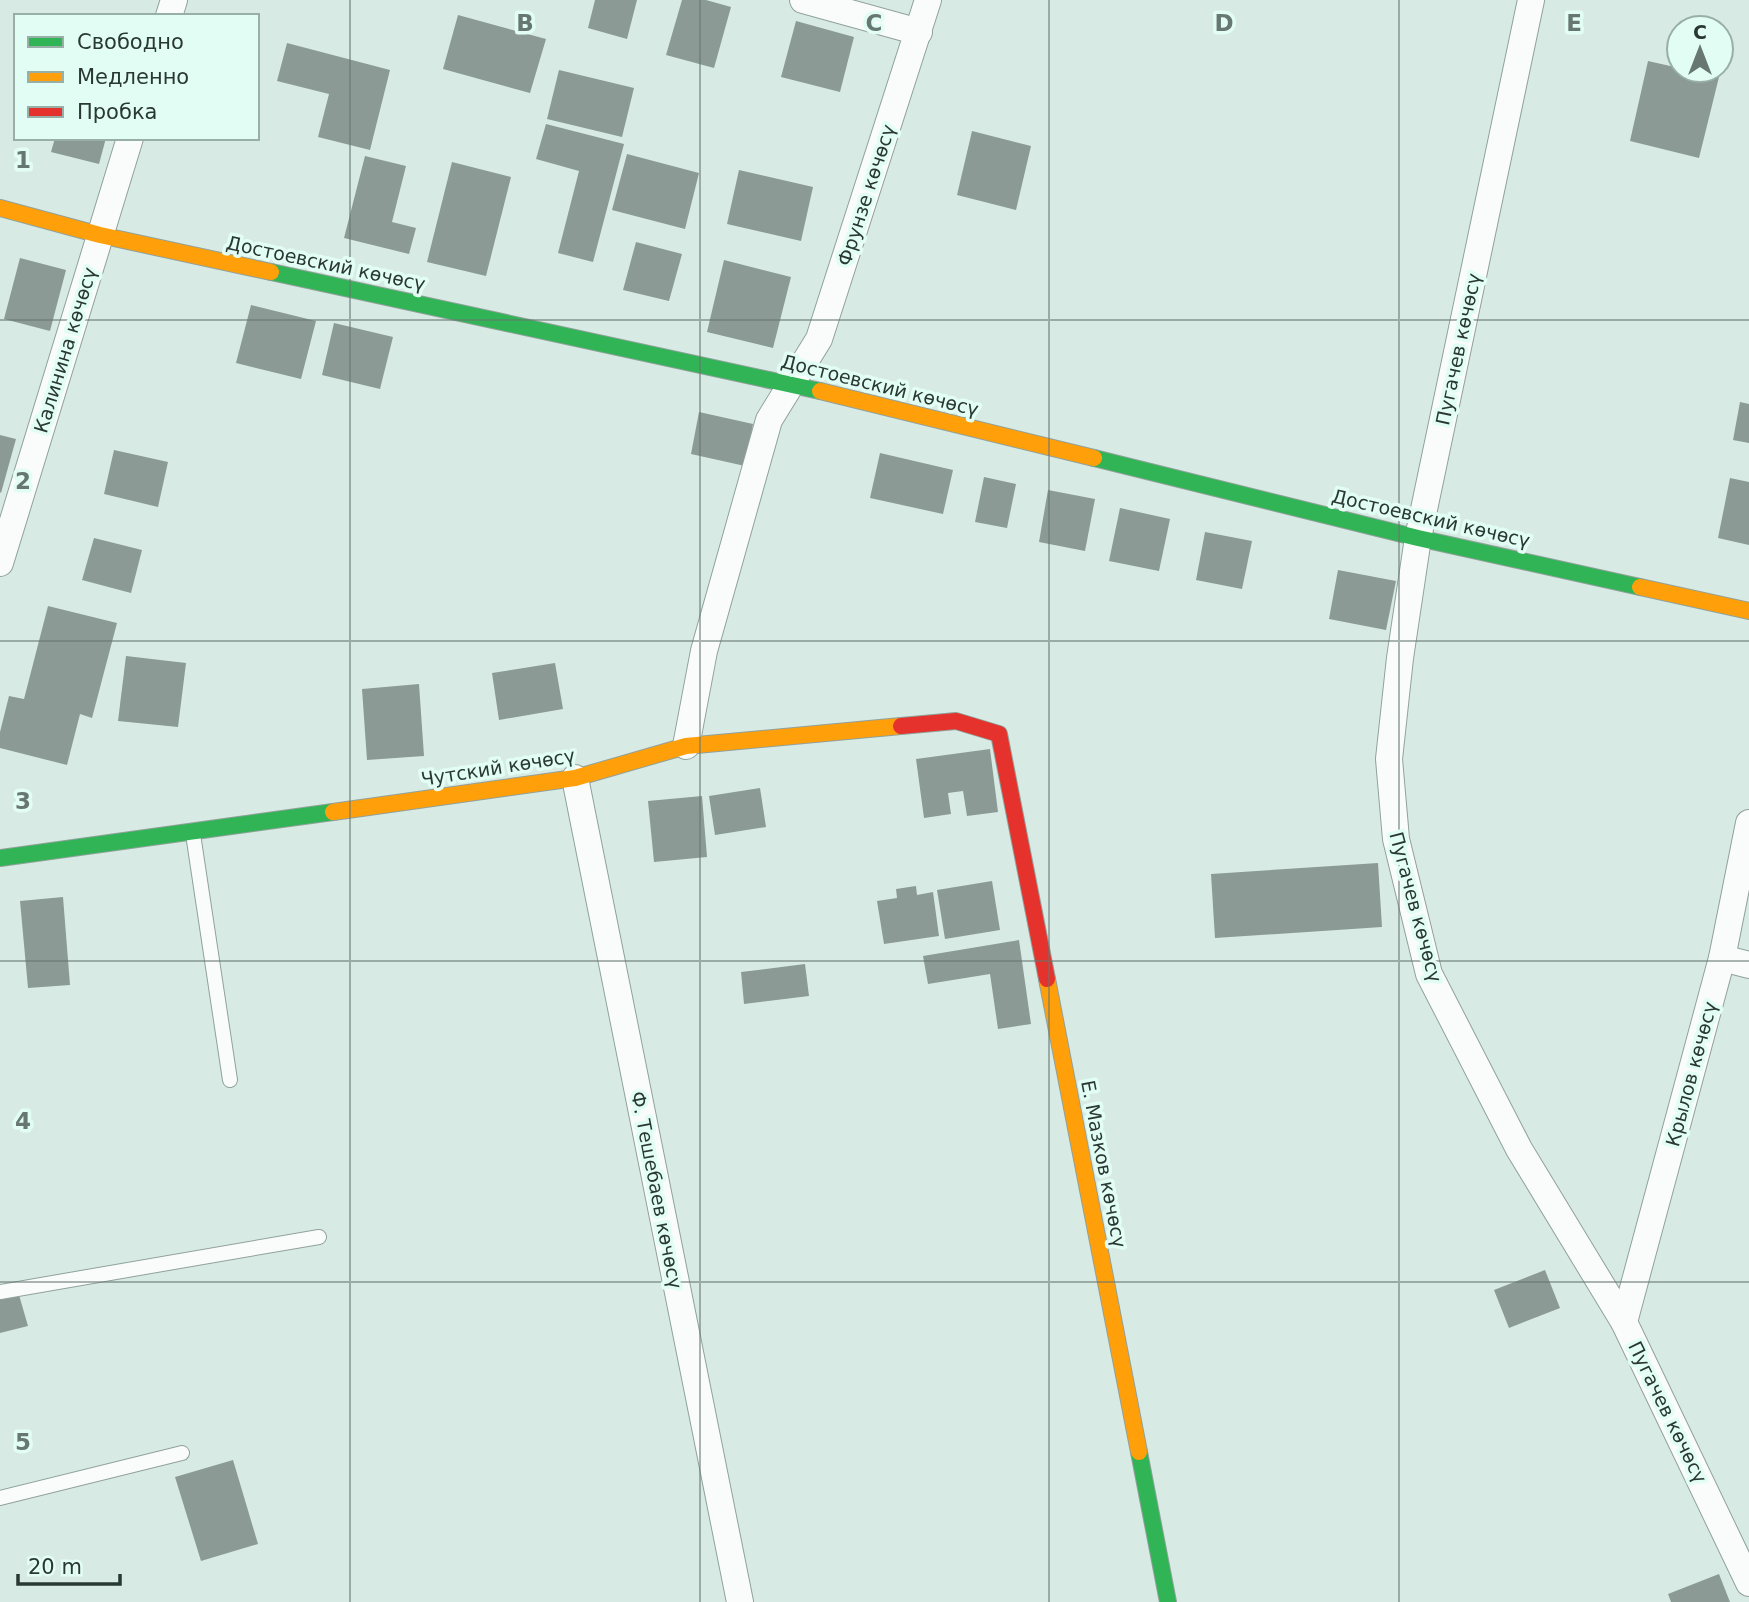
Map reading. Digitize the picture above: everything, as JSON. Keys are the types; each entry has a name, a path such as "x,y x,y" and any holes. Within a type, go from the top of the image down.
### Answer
{"street":[{"path":"803,0 919,32"},
{"name":"Фрунзе көчөсү","path":"686,746 704,651 769,421 819,340 928,0"},
{"name":"Пугачев көчөсү","path":"1531,0 1418,538 1400,657 1389,759 1396,839 1429,974 1519,1149 1624,1322 1749,1583"},
{"name":"Калинина көчөсү","path":"0,563 130,140"},
{"name":"Достоевский көчөсү","path":"0,208 100,235 792,384 1418,538 1749,611"},
{"name":"Чутский көчөсү","path":"0,858 575,778 686,746 956,721 999,734"},
{"name":"Е. Мазков көчөсү","path":"999,734 1168,1602"},
{"name":"Ф. Тешебаев көчөсү","path":"575,778 740,1602"},
{"name":"Крылов көчөсү","path":"1624,1322 1722,958 1749,823"},
{"path":"1722,958 1749,965"}],"lane":[{"path":"193,832 230,1080"},
{"path":"0,1292 319,1237"},
{"path":"0,1498 182,1453"}],"building":[{"path":"595,0 637,0 627,39 588,28"},
{"path":"682,0 706,0 731,7 714,68 666,55"},
{"path":"458,15 546,39 530,93 443,69"},
{"path":"796,21 854,37 840,92 781,77"},
{"path":"287,43 390,70 370,150 318,137 329,94 277,81"},
{"path":"1648,61 1665,65 1665,84 1717,84 1699,158 1630,141"},
{"path":"559,70 634,88 622,137 547,119"},
{"path":"546,124 624,144 593,262 558,253 579,171 536,159"},
{"path":"972,131 1031,146 1016,210 957,195"},
{"path":"54,140 105,140 99,164 51,152"},
{"path":"627,154 699,173 685,229 612,210"},
{"path":"365,156 406,166 392,222 416,228 409,254 344,238"},
{"path":"452,162 511,177 486,276 427,262"},
{"path":"739,170 813,187 801,241 727,224"},
{"path":"636,242 682,254 669,301 623,290"},
{"path":"20,258 66,270 50,331 4,319"},
{"path":"724,260 791,277 773,348 707,332"},
{"path":"251,305 316,321 301,379 236,363"},
{"path":"334,323 393,337 380,389 322,375"},
{"path":"1740,402 1749,404 1749,443 1733,440"},
{"path":"699,412 753,424 745,466 691,454"},
{"path":"0,435 16,439 1,493 0,492"},
{"path":"114,450 168,462 158,507 104,494"},
{"path":"880,453 953,470 943,514 870,498"},
{"path":"984,477 1016,484 1007,528 975,522"},
{"path":"1730,478 1749,482 1749,545 1718,538"},
{"path":"1048,490 1095,499 1085,551 1039,542"},
{"path":"1120,508 1170,519 1159,571 1109,561"},
{"path":"1205,532 1252,541 1242,589 1196,580"},
{"path":"94,538 142,550 131,593 82,580"},
{"path":"1338,570 1396,581 1386,630 1329,619"},
{"path":"48,606 117,623 92,718 80,714 67,765 0,748 0,732 9,696 24,699"},
{"path":"126,656 186,663 178,727 118,721"},
{"path":"555,663 563,709 499,720 492,673"},
{"path":"419,684 424,756 367,760 362,689"},
{"path":"990,749 998,812 967,816 963,791 948,793 951,814 924,818 916,759"},
{"path":"760,788 766,827 715,835 709,796"},
{"path":"702,796 707,857 654,862 648,801"},
{"path":"1378,863 1382,927 1215,938 1211,874"},
{"path":"992,881 1000,930 945,939 937,890"},
{"path":"916,886 917,895 933,892 939,936 884,944 877,901 897,898 896,889"},
{"path":"63,897 70,985 28,988 20,901"},
{"path":"1019,940 1031,1024 998,1029 990,974 928,984 923,956"},
{"path":"805,964 809,996 744,1004 741,972"},
{"path":"1545,1270 1560,1308 1509,1328 1494,1290"},
{"path":"17,1288 28,1326 0,1333 0,1293"},
{"path":"233,1460 258,1544 201,1561 175,1477"},
{"path":"1719,1574 1730,1602 1671,1602 1668,1594"}],"traffic: fast":[{"path":"271,272 820,391"},
{"path":"1094,458 1418,538 1640,587"},
{"path":"0,858 333,812"},
{"path":"1139,1452 1168,1602"}],"traffic: slow":[{"path":"0,208 100,235 271,272"},
{"path":"820,391 1094,458"},
{"path":"1640,587 1749,611"},
{"path":"333,812 575,778 686,746 901,726"},
{"path":"1047,979 1139,1452"}],"traffic: jam":[{"path":"901,726 956,721 999,734 1047,979"}]}
